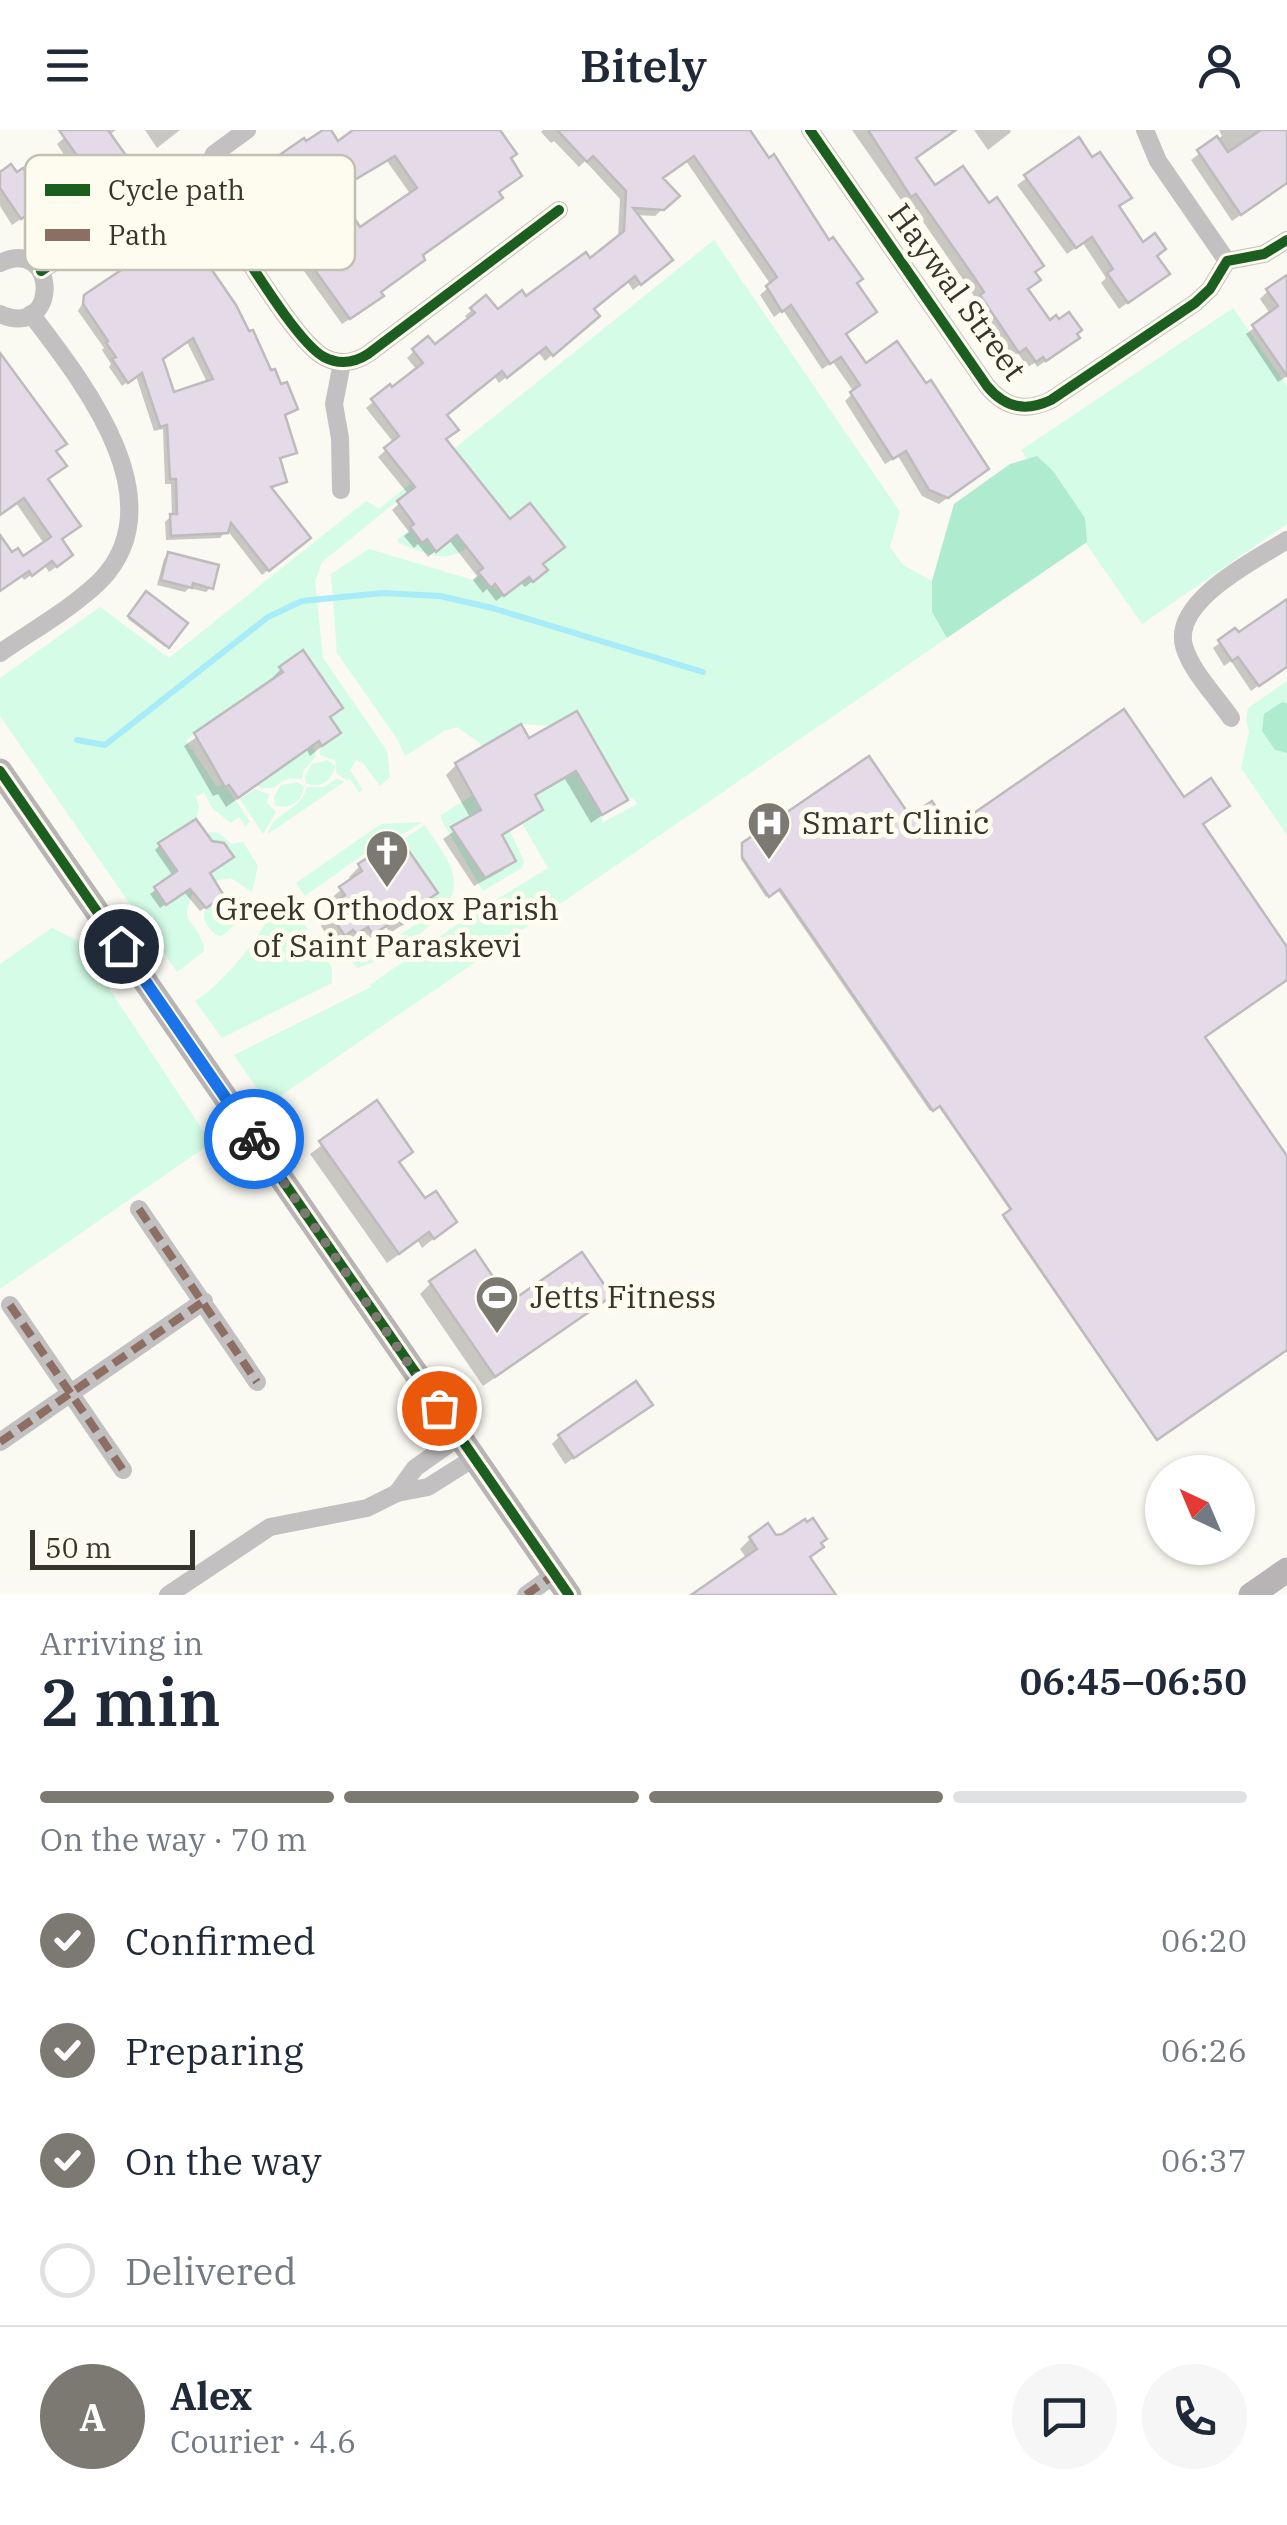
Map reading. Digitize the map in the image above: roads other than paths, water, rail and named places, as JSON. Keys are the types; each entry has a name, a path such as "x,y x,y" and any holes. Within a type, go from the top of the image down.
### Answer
{"street":[{"path":"214,155 247,130"},
{"name":"Haywal Street","path":"810,130 988,386 1000,399 1017,407 1034,407 1052,400 1195,303 1227,261"},
{"path":"1146,130 1158,161 1227,261 1264,254 1287,240"},
{"path":"256,270 308,345 322,356 342,362 358,360 559,210"},
{"path":"0,263 15,258 25,260"},
{"path":"0,314 14,318 31,314 44,299 45,280 41,271"},
{"path":"0,654 101,580 118,558 128,522 128,480 116,441 31,314"},
{"path":"340,490 340,438 334,404 342,362"},
{"path":"1231,718 1190,660 1183,643 1185,620 1202,598 1287,540"},
{"path":"0,771 562,1585 526,1595"},
{"path":"139,1209 258,1382"},
{"path":"0,1442 204,1301"},
{"path":"10,1306 123,1470"},
{"path":"168,1595 270,1526 367,1508 397,1493 415,1468 466,1448"},
{"path":"1251,1595 1287,1570"}],"waterway":[{"path":"77,740 105,745 268,617 302,601 383,593 440,596 703,672"}],"place":[{"name":"Smart Clinic","path":"769,861"},
{"name":"Greek Orthodox Parish of Saint Paraskevi","path":"387,889"},
{"name":"Jetts Fitness","path":"497,1335"}]}
